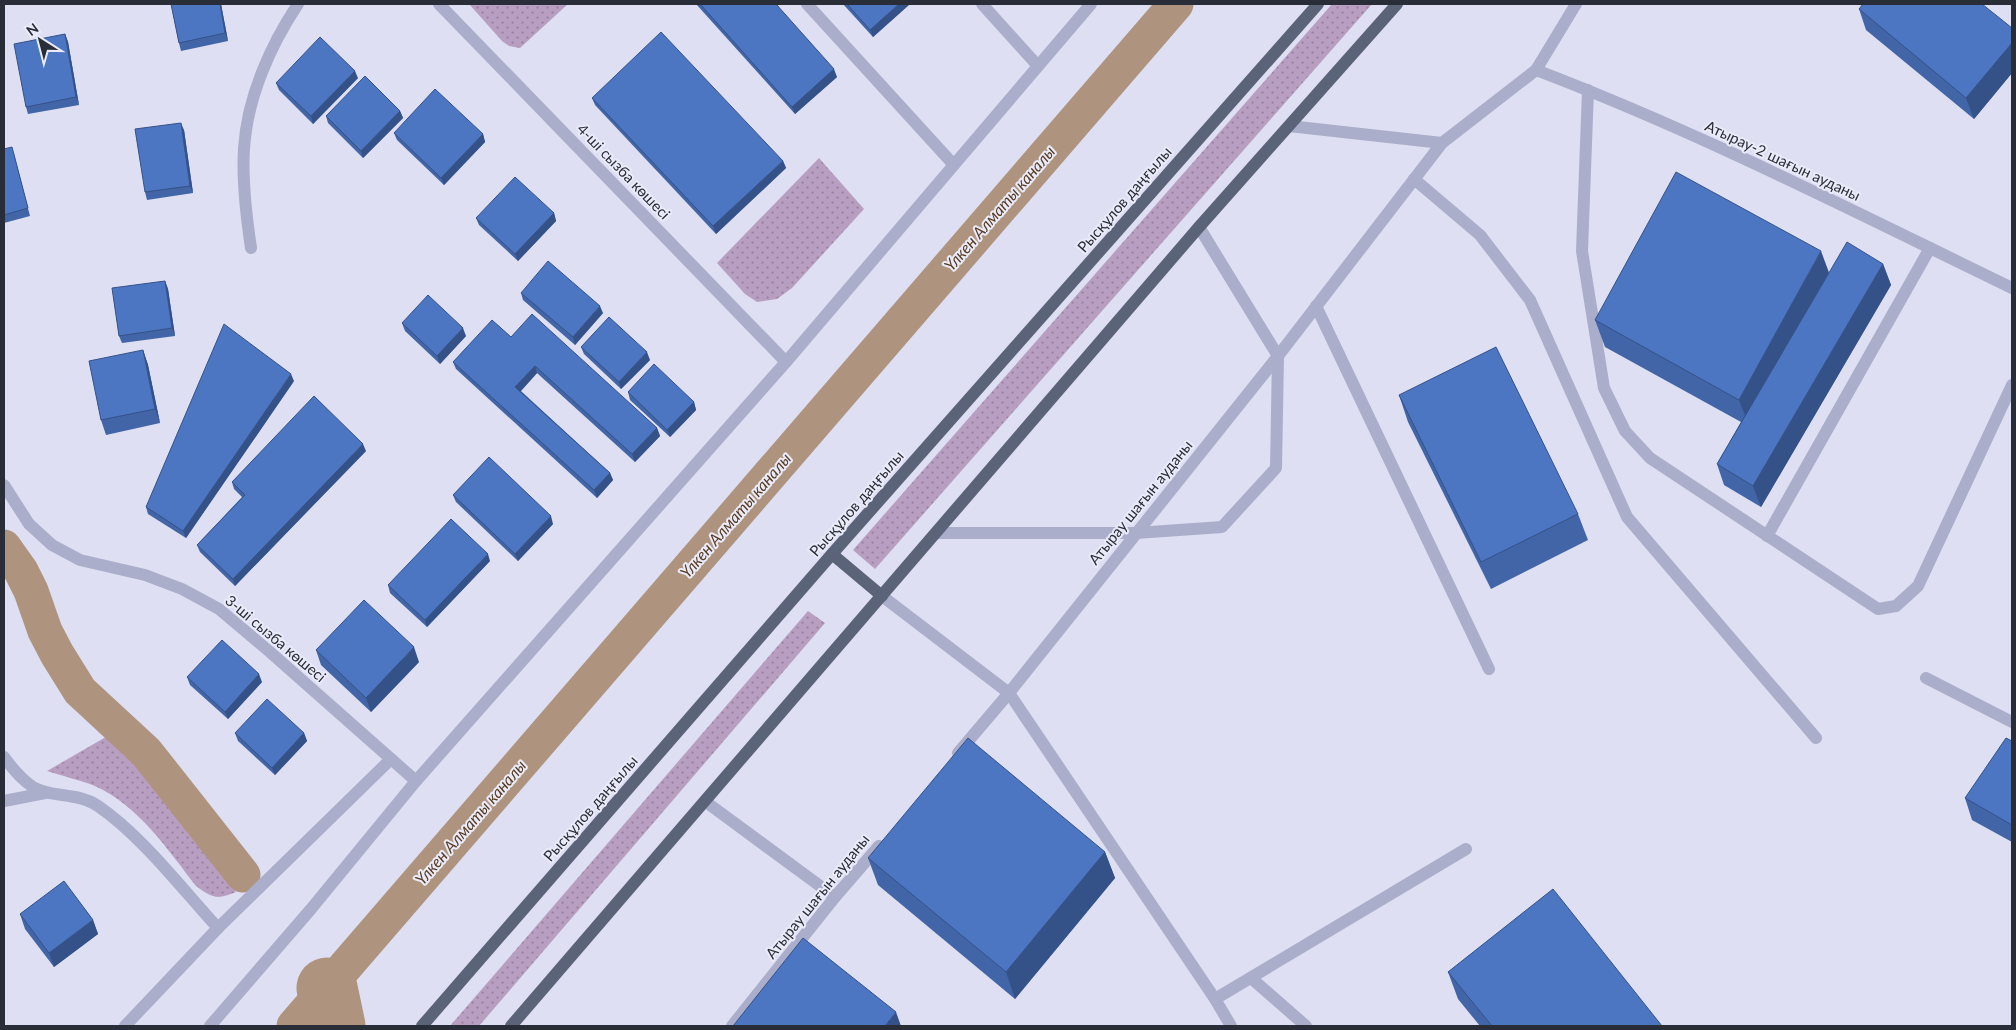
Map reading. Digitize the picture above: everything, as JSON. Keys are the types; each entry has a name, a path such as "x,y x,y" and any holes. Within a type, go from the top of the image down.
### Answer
{"main road":[{"name":"Рысқұлов даңғылы","path":"422,1026 832,554 1318,4"},
{"path":"511,1026 1199,228 1397,4"},
{"path":"832,554 882,596"}],"street":[{"path":"251,248 244,199 244,149 249,113 264,67 287,20 298,4"},
{"name":"4-ші сызба көшесі","path":"439,4 786,362"},
{"path":"807,4 953,164"},
{"path":"982,4 1038,66"},
{"path":"210,1026 311,909 416,781 786,362 1091,4"},
{"name":"Атырау шағын ауданы","path":"951,761 1009,693 1278,356 1442,143 1536,70 1576,4"},
{"name":"Атырау-2 шағын ауданы","path":"1536,70 1719,146 2012,288"},
{"path":"1588,90 1582,250 1604,388 1625,431 1650,458 1878,609 1896,606 1918,586 2012,385"},
{"path":"1289,126 1442,143"},
{"path":"1414,179 1480,234 1530,300 1627,517 1816,738"},
{"path":"937,533 1136,532 1222,527 1276,468 1278,356 1199,228"},
{"path":"1767,536 1930,248"},
{"path":"1316,306 1489,669"},
{"name":"3-ші сызба көшесі","path":"4,485 29,524 52,545 80,560 145,575 182,589 219,609 416,781"},
{"path":"882,596 1009,693 1215,999 1231,1026"},
{"path":"1926,678 2012,722"},
{"path":"4,757 14,770 34,787 50,792 72,795 96,804 117,820 218,928"},
{"path":"125,1026 218,928 391,760"},
{"path":"4,801 50,792"},
{"path":"706,802 835,897"},
{"name":"Атырау шағын ауданы","path":"732,1026 835,897 887,837"},
{"path":"1215,999 1466,849"},
{"path":"1251,978 1306,1026"}],"shaded area":[{"path":"469,4 568,4 520,48 509,46 502,41"},
{"path":"1332,4 1372,4 875,569 853,550"},
{"path":"819,158 864,209 792,288 777,299 757,302 745,294 717,263"},
{"path":"808,611 825,623 479,1026 450,1026"},
{"path":"111,734 161,790 236,892 219,897 206,893 196,886 152,830 125,805 95,786 47,771"}],"building":[{"path":"171,4 220,4 225,33 179,43"},
{"path":"700,4 776,4 834,69 792,107"},
{"path":"847,4 899,4 870,30"},
{"path":"1863,4 1982,4 2012,28 2012,43 1966,98 1859,9"},
{"path":"661,32 783,161 713,226 592,98"},
{"path":"65,34 76,97 26,107 14,44"},
{"path":"320,37 355,71 311,116 276,83"},
{"path":"365,76 400,111 361,151 326,116"},
{"path":"435,89 483,134 441,178 394,133"},
{"path":"181,123 190,186 145,192 135,129"},
{"path":"12,147 28,208 4,215 4,149"},
{"path":"1676,172 1821,251 1739,400 1595,320"},
{"path":"515,177 554,213 515,254 476,218"},
{"path":"1847,242 1883,264 1753,486 1717,464"},
{"path":"548,261 600,306 573,337 521,293"},
{"path":"165,281 172,328 119,336 112,288"},
{"path":"428,295 463,328 437,356 402,323"},
{"path":"532,314 657,428 632,454 535,366 515,387 610,473 594,490 453,362 492,320 511,337"},
{"path":"609,317 647,352 619,382 581,347"},
{"path":"224,324 291,374 183,531 146,507"},
{"path":"1496,347 1578,514 1481,562 1399,395"},
{"path":"143,350 155,409 101,420 89,361"},
{"path":"654,364 694,402 667,430 628,392"},
{"path":"314,396 363,444 233,579 197,545 245,495 232,482"},
{"path":"489,457 551,516 515,554 453,495"},
{"path":"451,519 488,554 425,620 388,585"},
{"path":"364,600 414,647 366,698 316,650"},
{"path":"222,640 259,674 225,712 187,677"},
{"path":"267,699 304,733 272,768 235,733"},
{"path":"968,738 1105,852 1006,972 868,858"},
{"path":"2006,738 2012,741 2012,825 1965,798"},
{"path":"64,881 93,920 49,953 20,914"},
{"path":"1553,889 1662,1026 1492,1026 1448,972"},
{"path":"803,938 896,1012 885,1026 733,1026"}],"waterway":[{"name":"Үлкен Алматы каналы","path":"294,1026 1176,4"},
{"path":"4,547 21,571 31,591 45,631 80,691 146,752 243,875"},
{"path":"327,988 335,1026"}]}
